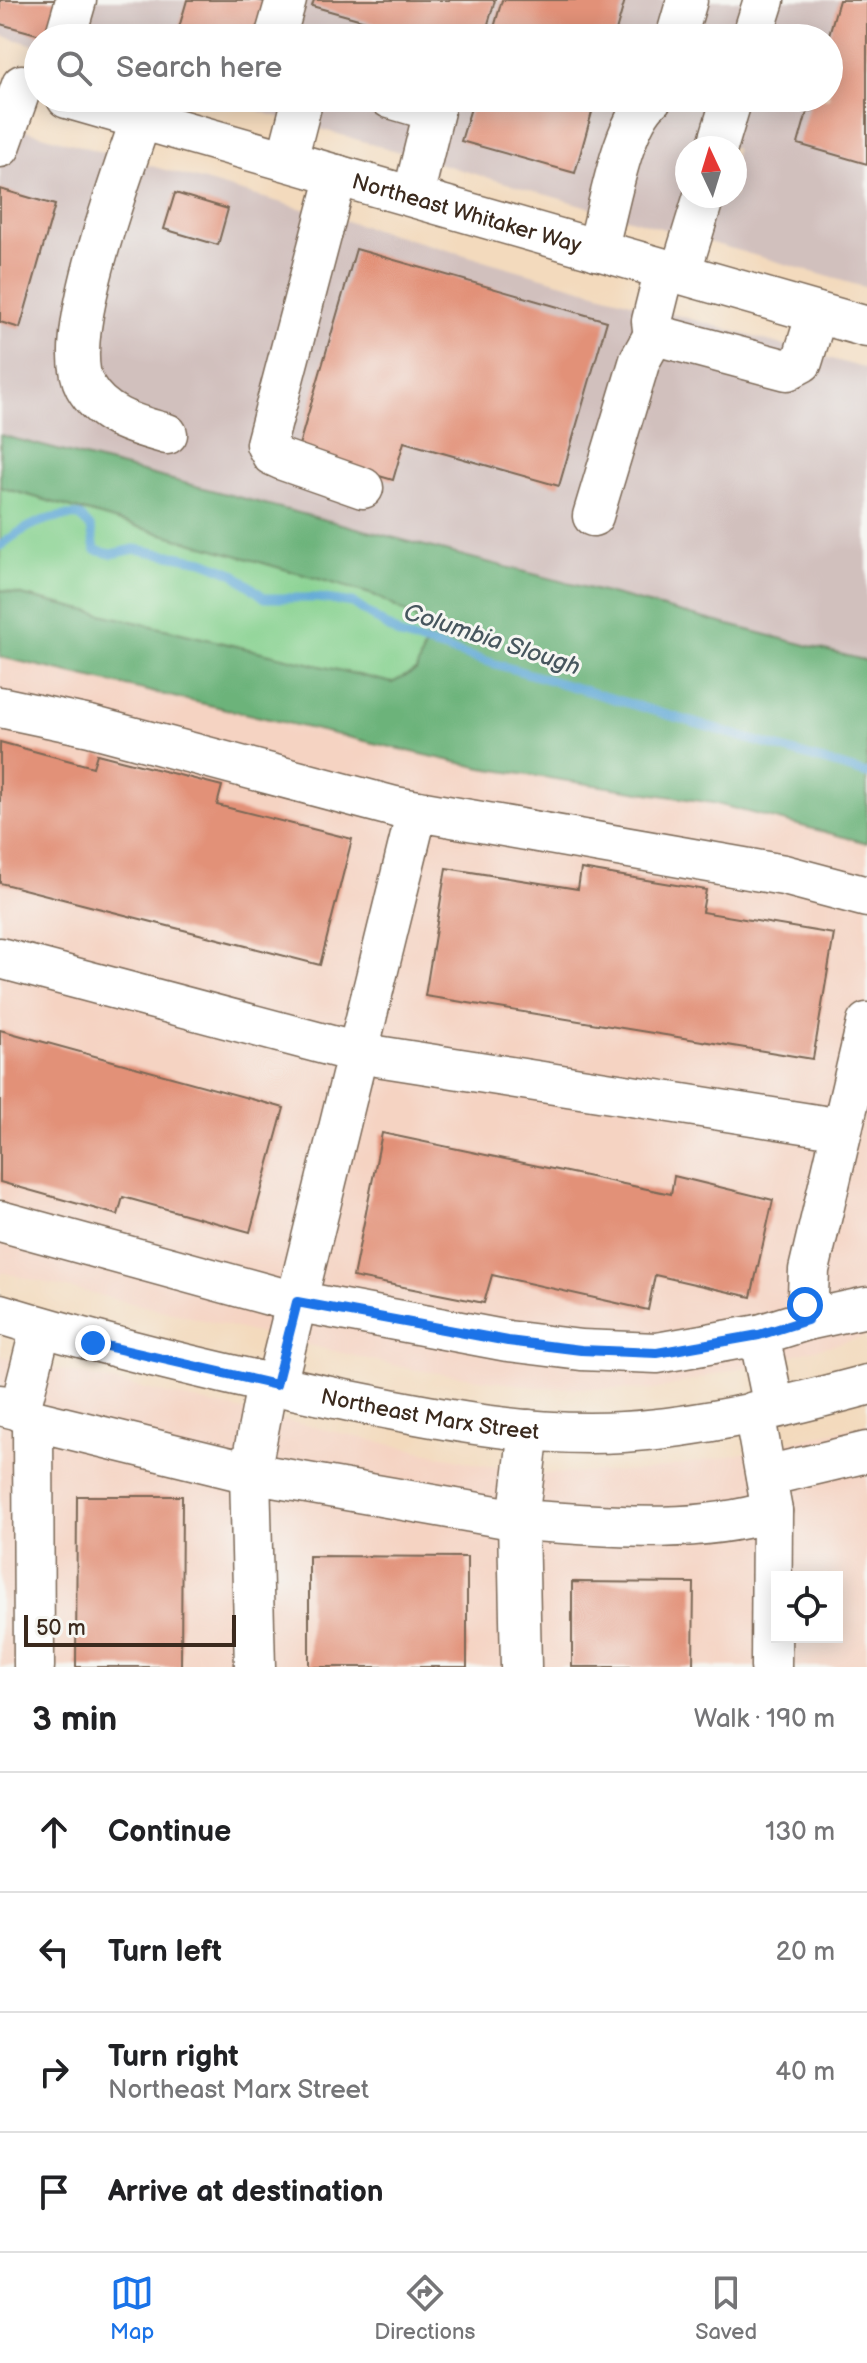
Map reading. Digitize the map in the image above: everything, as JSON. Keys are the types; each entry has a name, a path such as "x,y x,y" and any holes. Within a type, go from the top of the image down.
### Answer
{"street":[{"path":"69,24 76,0"},
{"path":"279,24 286,0"},
{"path":"680,24 687,0"},
{"path":"756,24 764,0"},
{"path":"0,147 20,85"},
{"name":"Northeast Whitaker Way","path":"116,112 867,327"},
{"path":"287,160 299,112"},
{"path":"413,196 434,112"},
{"path":"597,250 628,133 639,112"},
{"path":"721,136 728,112"},
{"path":"141,119 110,209 82,315 79,348 83,383 96,401 122,421 167,434"},
{"path":"337,175 266,444 272,455 283,460 363,488"},
{"path":"593,516 640,360 655,333 652,321 699,208"},
{"path":"655,333 787,370 802,362 817,313"},
{"path":"0,707 90,726 417,811 784,875 867,897"},
{"path":"255,1667 250,1473 271,1384 297,1302 417,811"},
{"path":"0,958 358,1053 842,1129"},
{"path":"807,1320 809,1270 867,1023"},
{"path":"0,1221 297,1302 372,1318 581,1350 657,1353 759,1335 807,1320 867,1307"},
{"name":"Northeast Marx Street","path":"0,1314 107,1347 271,1384 410,1413 529,1430 623,1432 764,1410 867,1385"},
{"path":"34,1667 18,1412 41,1327"},
{"path":"759,1335 769,1494 771,1667"},
{"path":"18,1412 250,1473 518,1520 628,1527 703,1523 867,1452"},
{"path":"521,1667 518,1520 529,1430"}],"shaded area":[{"path":"0,0 867,0 867,288 262,112 843,112 843,24 24,24 24,42 0,35"},
{"path":"0,123 867,369 867,661 0,435"},
{"path":"0,657 482,768 713,803 867,843 867,1336 654,1390 536,1387 410,1369 0,1272"},
{"path":"0,1356 477,1464 541,1474 642,1471 726,1457 867,1424 867,1667 0,1667"}],"green space":[{"path":"0,435 867,661 867,843 713,803 482,768 0,657 0,590 392,683 416,671 428,637 414,617 374,595 0,487"},
{"path":"0,487 374,595 414,617 428,637 416,671 392,683 0,590"}],"building":[{"path":"0,0 58,0 52,24 24,24 24,30 0,24"},
{"path":"187,0 265,2 259,24 180,24"},
{"path":"314,0 495,0 488,24 376,24 312,6"},
{"path":"502,0 625,0 618,24 495,24"},
{"path":"839,0 867,0 867,164 798,144 807,112 843,112 843,24 832,24"},
{"path":"470,112 592,112 575,173 461,141"},
{"path":"0,189 55,205 20,328 0,322"},
{"path":"175,193 228,209 218,245 164,229"},
{"path":"356,249 607,321 559,486 404,442 393,480 297,452"},
{"path":"0,742 93,767 97,754 222,786 217,805 352,839 320,965 0,883"},
{"path":"446,868 578,889 581,869 706,890 702,912 834,934 813,1059 425,996"},
{"path":"0,1030 284,1108 250,1232 123,1197 118,1215 0,1182"},
{"path":"382,1133 671,1194 674,1176 773,1200 751,1297 655,1275 648,1310 492,1275 484,1303 353,1277"},
{"path":"77,1496 182,1496 181,1667 76,1667"},
{"path":"309,1556 467,1557 467,1667 309,1667"},
{"path":"572,1582 694,1583 693,1667 572,1667"}],"waterway":[{"name":"Columbia Slough","path":"0,546 37,523 57,517 80,516 91,528 95,550 111,554 135,549 203,561 233,573 265,598 318,598 353,603 401,636 867,774"}],"route":[{"path":"93,1343 276,1385 297,1302 508,1341 581,1350 657,1353 759,1335 807,1320 805,1305"}]}
